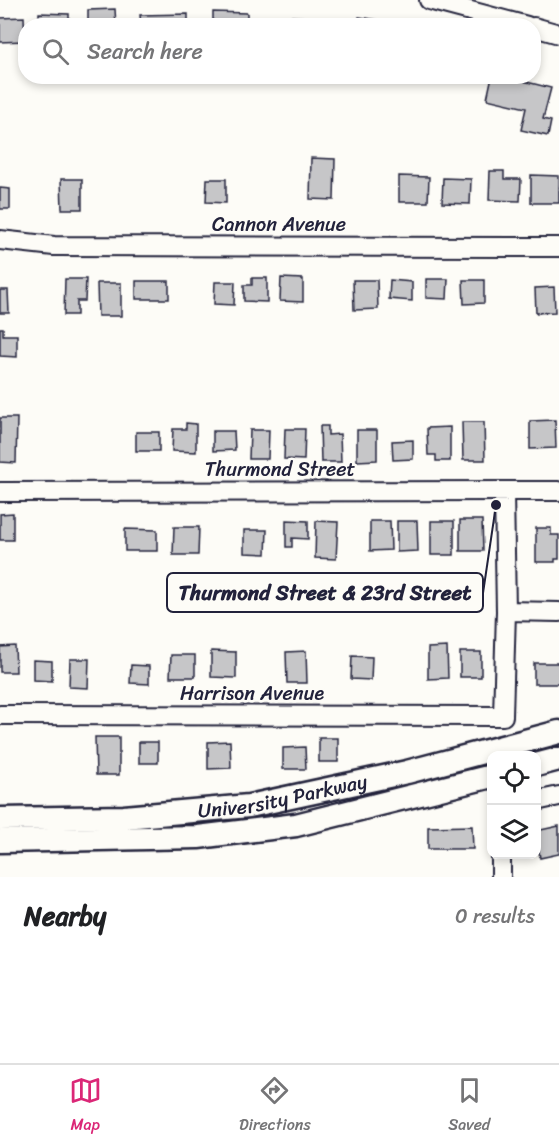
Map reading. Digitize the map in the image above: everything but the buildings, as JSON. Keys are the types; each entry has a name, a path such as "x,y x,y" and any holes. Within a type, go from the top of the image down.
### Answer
{"main road":[{"name":"University Parkway","path":"0,819 124,817 249,806 407,772 559,732"},
{"path":"541,764 559,759"},
{"name":"University Parkway","path":"0,841 198,837 296,825 487,777"}],"street":[{"path":"429,0 497,18"},
{"path":"541,29 559,34"},
{"name":"Cannon Avenue","path":"0,240 66,246 559,247"},
{"name":"Thurmond Street","path":"0,492 559,491"},
{"path":"504,492 506,611 559,612"},
{"name":"Harrison Avenue","path":"0,715 503,716 506,611"},
{"path":"541,800 559,796"},
{"path":"501,859 501,877"}],"place":[{"name":"Thurmond Street & 23rd Street","path":"496,505"}]}
